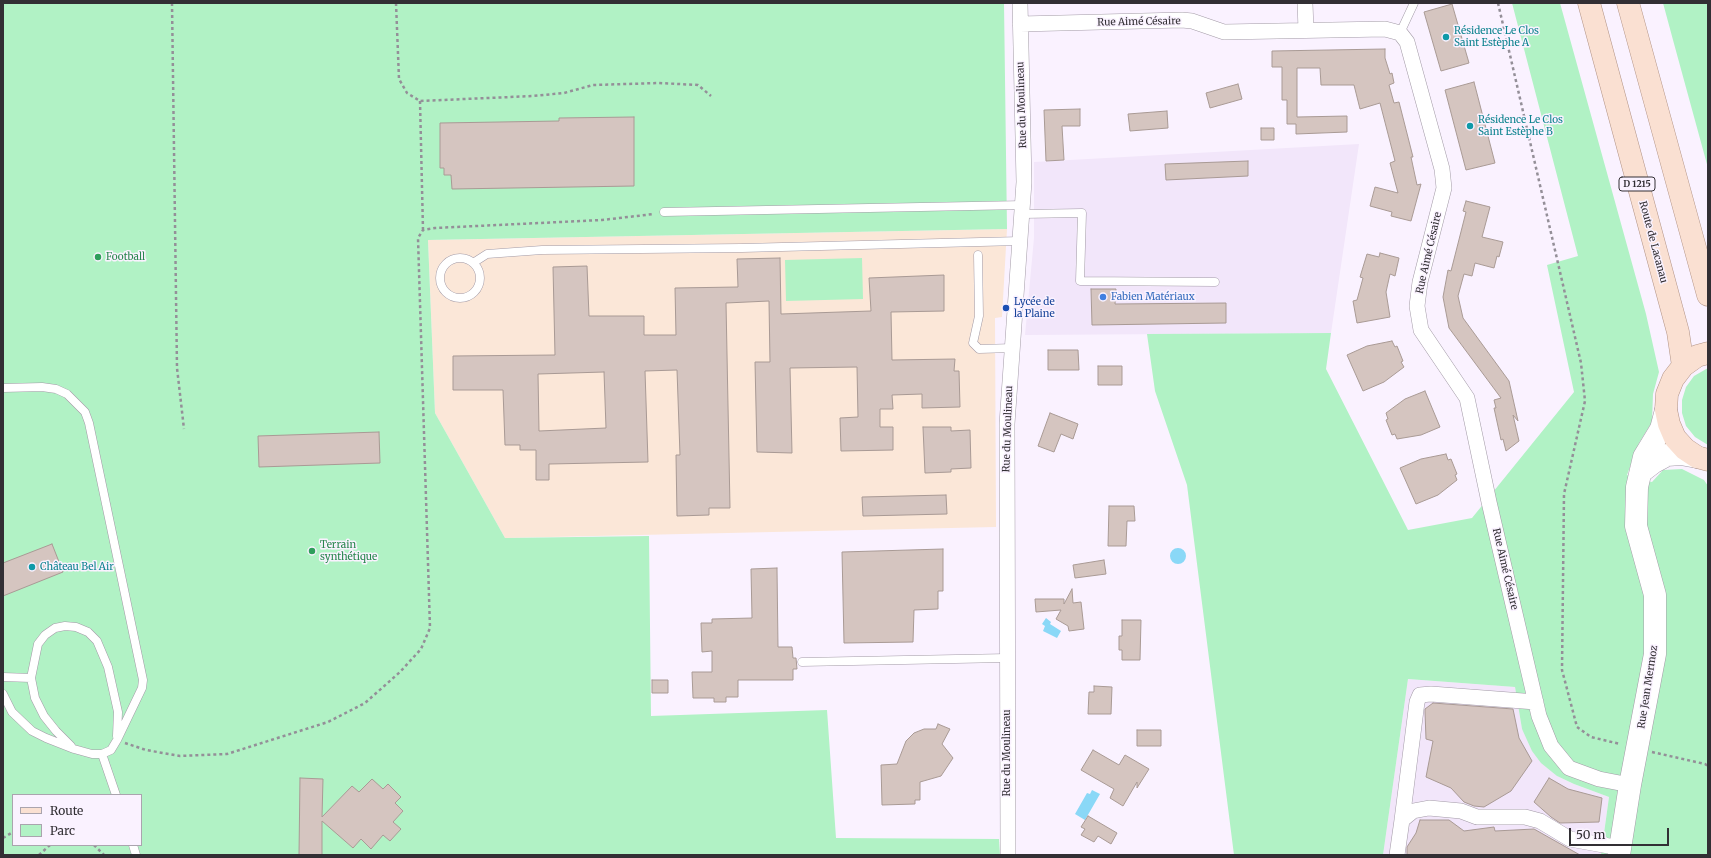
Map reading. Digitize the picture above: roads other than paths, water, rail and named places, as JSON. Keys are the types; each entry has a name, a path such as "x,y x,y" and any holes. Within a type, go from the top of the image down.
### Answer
{"main road":[{"name":"Route de Lacanau","path":"1589,3 1678,332 1683,366"},
{"path":"1628,3 1708,295"},
{"path":"1703,458 1685,448 1675,438 1669,424 1666,410 1669,389 1673,379 1683,366 1697,356 1708,353"}],"street":[{"name":"Rue du Moulineau","path":"1008,855 1007,424 1024,182 1020,3"},
{"path":"1306,3 1306,30"},
{"name":"Rue Aimé Césaire","path":"1020,24 1182,20 1224,32 1385,29 1400,33 1407,42 1443,175 1444,188 1420,282 1417,306 1421,330 1467,398 1489,502 1539,716 1551,746 1569,768 1599,779 1630,784"},
{"name":"Rue Jean Mermoz","path":"1620,851 1630,784 1638,749 1655,654 1655,595 1636,526 1637,487 1644,457 1661,429 1666,410"},
{"path":"1641,472 1654,462 1667,455 1681,454 1703,458"},
{"path":"1397,855 1417,702 1420,695 1431,694 1536,702"},
{"path":"1402,820 1413,811 1429,808 1461,811 1477,817 1526,817 1540,820 1570,839 1620,851"}],"lane":[{"path":"1400,33 1414,3"},
{"path":"664,212 1023,209 1082,213 1080,281 1215,282"},
{"path":"473,263 487,254 542,250 742,248 1020,241"},
{"path":"978,255 979,316 973,343 979,349 1013,348"},
{"path":"462,258 473,263 478,269 480,282 473,294 460,299 447,294 440,283 441,271 444,265 455,259 462,258"},
{"path":"3,388 42,387 56,389 67,394 84,412 89,423 143,680 142,688 117,740 111,750 102,754 92,754 74,749 32,731 12,712 3,694"},
{"path":"74,749 56,732 44,716 35,698 31,678 38,644 45,635 54,628 65,626 76,627 88,632 97,641 108,667 118,712 117,740"},
{"path":"802,662 1007,658"},
{"path":"3,677 31,678"},
{"path":"102,754 116,794"}],"water":[{"path":"1178,548 1184,550 1186,556 1184,562 1178,564 1172,562 1170,556 1172,550"},
{"path":"1046,618 1051,622 1050,624 1061,631 1057,638 1043,631 1045,626 1042,624"},
{"path":"1092,790 1100,794 1085,820 1075,814 1087,793 1090,794"}],"place":[{"name":"Résidence Le Clos Saint Estèphe A","path":"1446,37"},
{"name":"Résidence Le Clos Saint Estèphe B","path":"1470,126"},
{"name":"Football","path":"98,257"},
{"name":"Fabien Matériaux","path":"1103,297"},
{"name":"Lycée de la Plaine","path":"1006,308"},
{"name":"Terrain synthétique","path":"312,551"},
{"name":"Château Bel Air","path":"32,567"}]}
